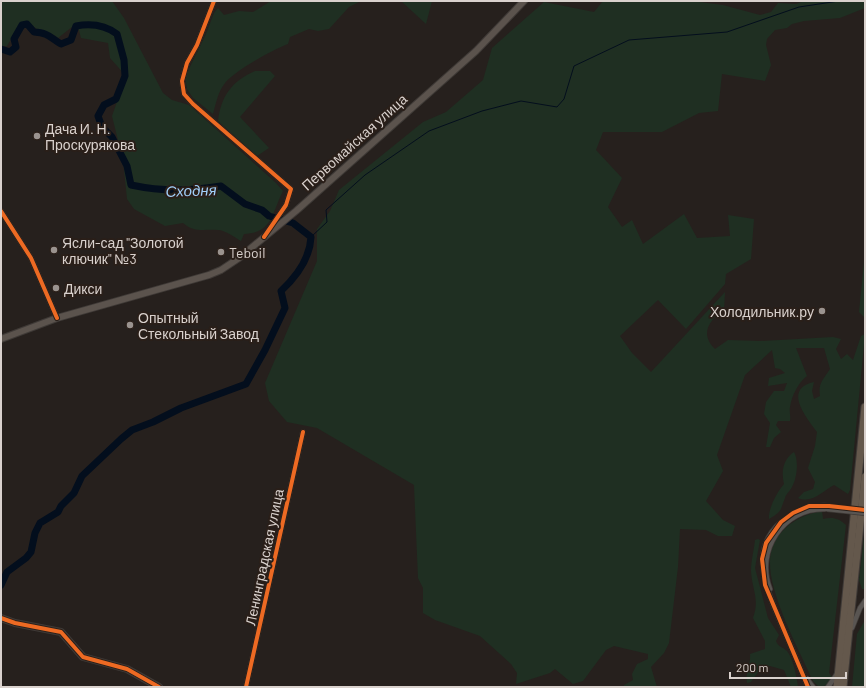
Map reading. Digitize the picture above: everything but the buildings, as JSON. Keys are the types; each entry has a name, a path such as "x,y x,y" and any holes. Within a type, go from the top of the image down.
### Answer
{"highway":[{"path":"837,687 865,407"},
{"path":"843,687 865,477"}],"main road":[{"name":"Первомайская улица","path":"1,339 57,318 215,273 229,265 264,237 274,225 296,211 476,51 524,1"}],"street":[{"path":"214,1 197,45 187,63 182,87 184,94 193,104 291,189 286,205 274,225"},
{"path":"1,211 31,258 57,318"},
{"name":"Ленинградская улица","path":"246,687 303,432"},
{"path":"808,687 765,585 762,559 766,543 781,522 793,513 809,506 865,513"},
{"path":"813,687 808,680 769,585 766,565 770,545 783,526 806,512 815,509 828,508 865,510"},
{"path":"848,637 855,619 865,601"},
{"path":"1,618 14,623 61,632 83,656 127,669 159,687"},
{"path":"828,687 839,669"}],"green space":[{"path":"1,1 112,1 124,18 163,93 172,100 189,105 283,191 270,220 266,225 261,230 254,233 244,234 241,241 221,230 199,230 191,228 183,223 165,226 134,209 127,199 123,160 112,116 126,76 110,58 108,43 81,38 77,23 58,38 29,24 20,24 7,46 1,46"},
{"path":"271,1 361,1 349,7 329,29 318,31 309,29 290,37 288,44 237,72 223,86 213,114 193,98 187,89 185,77 206,34 214,13 218,8 224,15 239,11 253,12"},
{"path":"401,1 432,1 426,24"},
{"path":"603,1 692,1 723,5 760,15 771,12 778,3 796,4 804,1 865,1 865,8 840,18 804,21 792,24 787,28 775,30 767,39 766,45 771,65 765,81 722,74 718,111 699,113 662,132 603,132 596,150 622,178 608,207 622,227 632,220 643,244 684,214 697,238 730,236 728,215 754,219 751,259 726,274 725,284 686,329 658,300 620,336 632,353 651,372 725,292 724,310 710,323 707,333 710,343 715,349 728,340 760,341 833,337 841,339 836,349 841,359 847,354 853,360 861,336 865,334 850,490 848,494 834,485 813,498 798,498 804,492 813,489 815,482 808,468 815,446 817,432 803,412 798,397 800,391 805,386 814,382 812,391 814,399 820,396 820,385 830,369 824,348 796,348 807,376 798,386 792,398 790,421 778,421 776,425 781,432 774,438 770,447 766,447 770,423 764,414 766,402 774,391 784,391 787,383 768,386 769,378 785,373 780,369 775,368 772,350 745,375 717,455 723,471 706,501 723,520 735,526 732,536 718,536 706,530 680,529 678,567 669,643 664,653 651,667 657,687 624,687 624,685 633,680 632,674 637,664 648,659 648,654 614,646 606,650 583,681 573,684 555,669 550,673 516,684 517,673 511,664 480,636 435,620 423,613 423,588 418,578 414,485 317,428 287,422 269,401 265,383 317,261 317,229 330,211 339,190 423,122 446,112 483,80 492,48 544,2 594,12"},
{"path":"255,71 270,71 275,76 240,117 269,148 257,156 218,121 222,104 229,90 240,80"},
{"path":"865,252 865,316 864,317 859,312"},
{"path":"794,452 797,465 794,483 780,510 769,519 770,510 784,484 783,470 785,462"},
{"path":"822,511 823,519 835,519 846,525 829,673 832,677 830,682 823,687 818,686 813,681 779,606 774,590 770,562 771,552 775,542 787,527 803,517"},
{"path":"865,528 865,589 862,589 859,580"},
{"path":"755,540 760,540 755,568 768,618 779,635 776,641 777,643 787,651 791,658 798,687 791,687 784,670 770,666 761,668 751,682 747,683 750,654 765,649 765,641 753,618 756,600 751,567"},
{"path":"865,620 865,687 852,687 857,634"}],"waterway":[{"path":"311,237 327,222 326,210 365,175 429,131 482,111 521,101 557,107 564,99 574,66 629,40 727,32 799,7 839,1"},
{"name":"Сходня","path":"1,49 10,52 16,47 14,39 22,25 27,24 34,32 46,34 61,44 71,40 76,26 98,26 117,34 124,60 125,76 116,99 104,105 98,116 102,127 112,137 127,166 131,185 154,189 176,190 221,186 245,204 262,210 269,216 293,223 311,237 305,260 297,274 281,291 285,308 265,350 246,384 181,408 153,422 132,430 121,439 82,476 74,493 61,506 58,512 40,523 35,533 31,552 26,558 7,572 1,585"}],"cycle path":[{"path":"214,1 197,45 187,63 182,81 184,94 193,104 291,189 286,205 264,237"},
{"path":"1,211 31,258 57,318"},
{"path":"246,687 303,432"},
{"path":"808,687 765,585 762,559 766,543 781,522 793,513 809,506 829,506 865,510"},
{"path":"1,618 15,623 61,632 83,657 127,669 159,687"}],"place":[{"name":"Дача И. Н. Проскурякова","path":"37,136"},
{"name":"Ясли-сад \"Золотой ключик\" №3","path":"54,250"},
{"name":"Teboil","path":"221,252"},
{"name":"Дикси","path":"56,288"},
{"name":"Холодильник.ру","path":"822,311"},
{"name":"Опытный Стекольный Завод","path":"130,325"}]}
